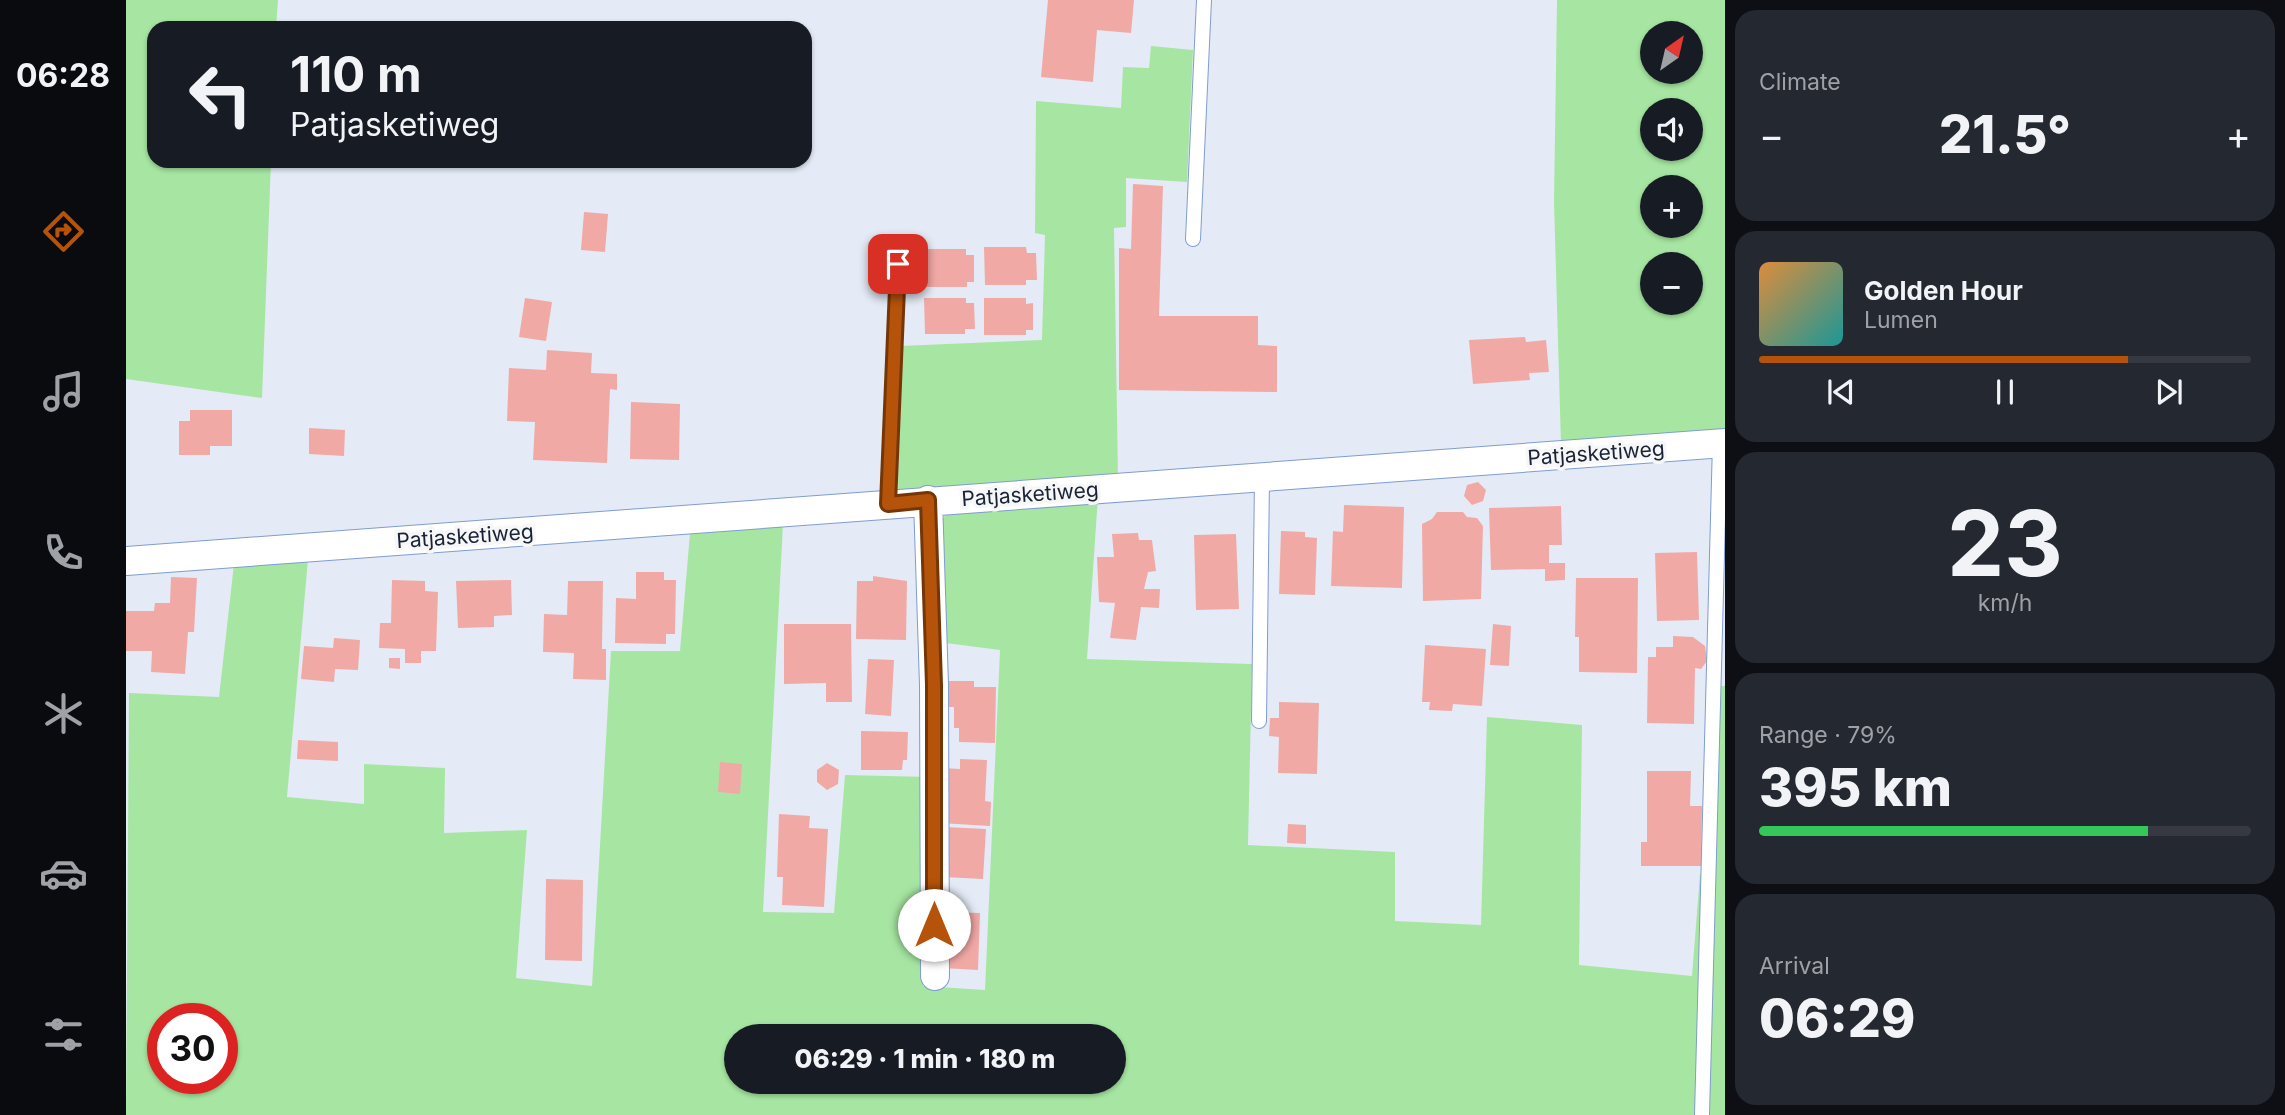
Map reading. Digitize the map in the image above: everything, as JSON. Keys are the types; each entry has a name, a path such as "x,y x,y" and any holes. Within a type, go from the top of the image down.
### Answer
{"street":[{"name":"Patjasketiweg","path":"126,561 1723,443"},
{"path":"928,500 934,685 935,976"}],"lane":[{"path":"1193,239 1204,0"},
{"path":"888,504 898,264"},
{"path":"1702,1115 1723,443"},
{"path":"1259,722 1262,478"}],"green space":[{"path":"126,0 278,0 276,21 147,21 147,168 271,168 262,398 126,379"},
{"path":"1557,0 1725,0 1725,432 1561,445 1554,202"},
{"path":"1151,46 1193,50 1187,182 1126,178 1126,227 1114,228 1118,478 898,494 900,346 1042,340 1045,235 1035,233 1036,101 1121,108 1123,67 1149,68"},
{"path":"1098,496 1087,659 1252,664 1248,845 1395,852 1395,921 1481,925 1487,717 1582,725 1579,965 1692,976 1700,874 1714,874 1721,686 1725,686 1725,1115 126,1115 129,693 219,697 234,564 308,559 287,797 364,804 364,764 445,768 444,833 527,830 516,978 592,986 611,651 680,651 690,533 783,524 763,912 834,913 845,775 930,777 923,986 985,990 1000,650 946,643 942,522 945,515"}],"building":[{"path":"1048,0 1134,0 1131,33 1097,30 1093,82 1041,77"},
{"path":"1133,184 1163,186 1159,316 1258,316 1258,345 1277,346 1277,392 1119,390 1119,248 1131,249"},
{"path":"584,212 608,214 605,252 581,250"},
{"path":"984,247 1026,247 1027,253 1036,253 1037,280 1026,280 1026,285 985,285"},
{"path":"924,249 966,249 966,255 974,255 974,282 967,282 967,287 924,287"},
{"path":"525,298 552,302 546,341 519,337"},
{"path":"924,298 966,298 966,303 974,303 975,329 965,329 965,334 925,334"},
{"path":"984,298 1026,298 1026,304 1033,303 1033,330 1026,330 1026,335 984,335"},
{"path":"1525,337 1526,342 1546,340 1549,372 1529,373 1530,380 1473,384 1469,340"},
{"path":"547,350 592,353 591,373 617,374 617,390 610,389 607,463 533,460 535,422 507,421 509,368 546,370"},
{"path":"631,402 680,404 679,460 630,459"},
{"path":"190,410 232,410 232,446 210,446 210,455 179,455 179,421 190,421"},
{"path":"309,428 345,430 344,456 309,454"},
{"path":"1478,482 1486,490 1483,501 1472,505 1464,496 1467,485"},
{"path":"1344,505 1404,507 1402,588 1331,586 1333,531 1343,532"},
{"path":"1561,506 1562,545 1549,545 1549,563 1565,563 1565,580 1545,581 1545,569 1491,570 1489,508"},
{"path":"1437,512 1463,512 1467,517 1477,518 1483,526 1481,599 1423,601 1422,524 1432,519"},
{"path":"1281,531 1305,532 1305,537 1317,538 1315,595 1279,594"},
{"path":"1138,533 1139,540 1152,540 1156,571 1148,572 1144,589 1160,589 1159,608 1141,607 1136,640 1110,638 1115,603 1099,602 1097,557 1114,557 1112,534"},
{"path":"1236,534 1239,609 1196,610 1194,535"},
{"path":"1697,552 1699,620 1657,621 1655,553"},
{"path":"636,572 664,572 664,580 676,580 675,634 666,634 666,644 615,643 616,598 636,599"},
{"path":"873,576 907,581 906,640 856,639 857,581 873,581"},
{"path":"171,577 197,578 194,632 188,632 185,674 151,672 152,651 126,651 126,611 154,611 155,603 170,603"},
{"path":"1576,578 1638,578 1637,673 1579,672 1579,637 1575,637"},
{"path":"392,580 425,581 425,591 438,592 436,651 421,651 421,663 405,663 405,649 379,648 380,623 391,623"},
{"path":"511,580 512,615 494,616 494,627 458,628 456,581"},
{"path":"568,581 603,581 602,649 606,649 606,680 573,679 574,653 543,652 544,614 567,615"},
{"path":"784,624 851,624 852,702 826,702 826,683 784,684"},
{"path":"1493,624 1511,626 1509,666 1490,665"},
{"path":"1673,636 1693,637 1705,646 1707,661 1701,669 1695,668 1694,724 1647,723 1648,657 1656,657 1656,647 1673,647"},
{"path":"334,638 360,640 358,670 335,669 334,682 301,679 304,646 333,648"},
{"path":"1425,645 1486,649 1482,706 1453,704 1452,711 1429,710 1430,702 1422,702"},
{"path":"389,658 400,658 400,669 389,668"},
{"path":"868,659 894,660 891,716 865,714"},
{"path":"949,681 974,681 974,687 996,687 995,743 959,742 959,728 954,728 954,707 949,707"},
{"path":"1279,702 1319,703 1317,774 1278,773 1279,737 1269,736 1270,718 1279,718"},
{"path":"861,731 908,732 907,760 903,760 902,770 861,770"},
{"path":"298,740 338,742 338,761 297,759"},
{"path":"960,759 987,760 985,801 991,802 990,826 940,823 943,768 960,769"},
{"path":"720,762 742,764 740,794 718,792"},
{"path":"827,763 839,770 838,784 827,790 817,782 817,770"},
{"path":"1647,771 1691,771 1690,806 1702,806 1701,866 1641,866 1641,842 1647,842"},
{"path":"779,814 810,816 809,828 828,829 824,907 782,905 783,877 777,877"},
{"path":"1288,824 1306,825 1306,844 1287,843"},
{"path":"945,827 986,829 983,879 943,877"},
{"path":"546,879 583,880 582,961 545,960"},
{"path":"945,912 980,913 978,970 943,968"}],"route":[{"path":"898,264 888,504 928,500 934,685 934,925"}]}
